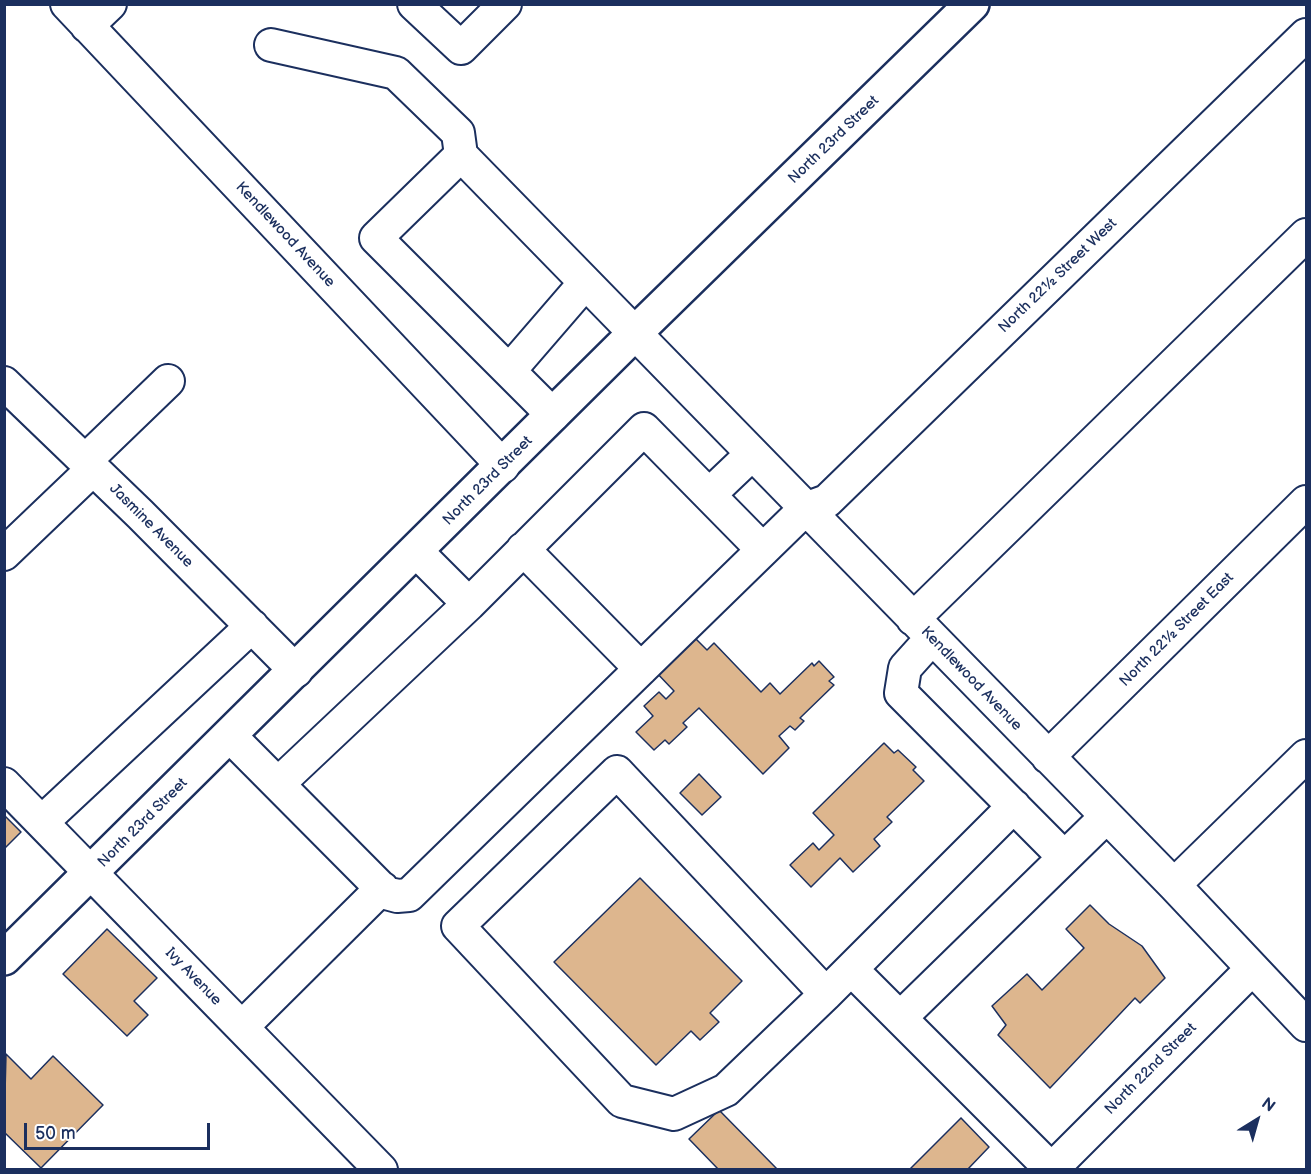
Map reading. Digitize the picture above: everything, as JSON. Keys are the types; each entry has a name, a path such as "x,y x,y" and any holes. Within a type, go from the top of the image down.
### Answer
{"main road":[{"name":"North 23rd Street","path":"4,958 634,334 972,4"}],"street":[{"path":"414,4 461,48 505,4"},
{"name":"Kendlewood Avenue","path":"88,12 503,466"},
{"name":"North 22½ Street West","path":"382,888 386,893 397,896 409,895 805,509 827,501 1306,35"},
{"path":"271,45 396,73 458,133 461,156 376,238 553,415"},
{"name":"Kendlewood Avenue","path":"461,156 1174,885 1306,1025"},
{"path":"1064,857 901,693 905,668 922,629 1306,235"},
{"path":"509,371 585,283"},
{"path":"4,554 168,381"},
{"name":"Jasmine Avenue","path":"4,383 296,671"},
{"path":"278,784 469,604 644,429 764,550"},
{"path":"710,494 752,454"},
{"name":"North 22½ Street East","path":"1048,757 1306,502"},
{"path":"523,549 641,669"},
{"path":"416,551 469,604"},
{"path":"42,822 252,626"},
{"path":"230,736 382,888 242,1027"},
{"path":"1174,885 1306,756"},
{"path":"826,994 617,772 458,926 622,1101 674,1114 726,1090 826,994 1014,806"},
{"name":"Ivy Avenue","path":"4,784 381,1170"},
{"path":"900,1018 1106,817"},
{"path":"851,969 1051,1169"},
{"name":"North 22nd Street","path":"1051,1169 1252,969"}],"building":[{"path":"691,634 707,650 714,643 761,692 770,683 780,694 812,663 814,666 819,661 834,677 829,681 834,685 800,718 804,721 795,730 790,726 779,736 789,748 763,774 699,708 683,723 687,727 669,744 665,740 654,750 636,732 653,716 644,706 659,692 666,699 674,691 654,670"},
{"path":"884,743 894,753 898,750 916,767 913,770 924,781 887,817 892,822 874,839 880,846 853,872 840,858 811,887 790,865 813,843 819,850 834,835 813,813"},
{"path":"699,774 721,797 702,815 680,793"},
{"path":"4,815 21,832 4,849"},
{"path":"640,878 742,981 710,1013 719,1022 700,1040 691,1031 656,1065 554,962"},
{"path":"1090,905 1109,924 1142,946 1165,978 1140,1003 1135,998 1050,1088 998,1035 1006,1025 992,1006 1027,974 1042,990 1084,948 1066,929"},
{"path":"107,929 157,978 134,1001 148,1015 127,1036 63,974"},
{"path":"6,1054 31,1079 53,1056 103,1105 41,1168 4,1132"},
{"path":"719,1110 778,1170 719,1170 689,1139"},
{"path":"961,1118 989,1147 967,1170 909,1170"}]}
